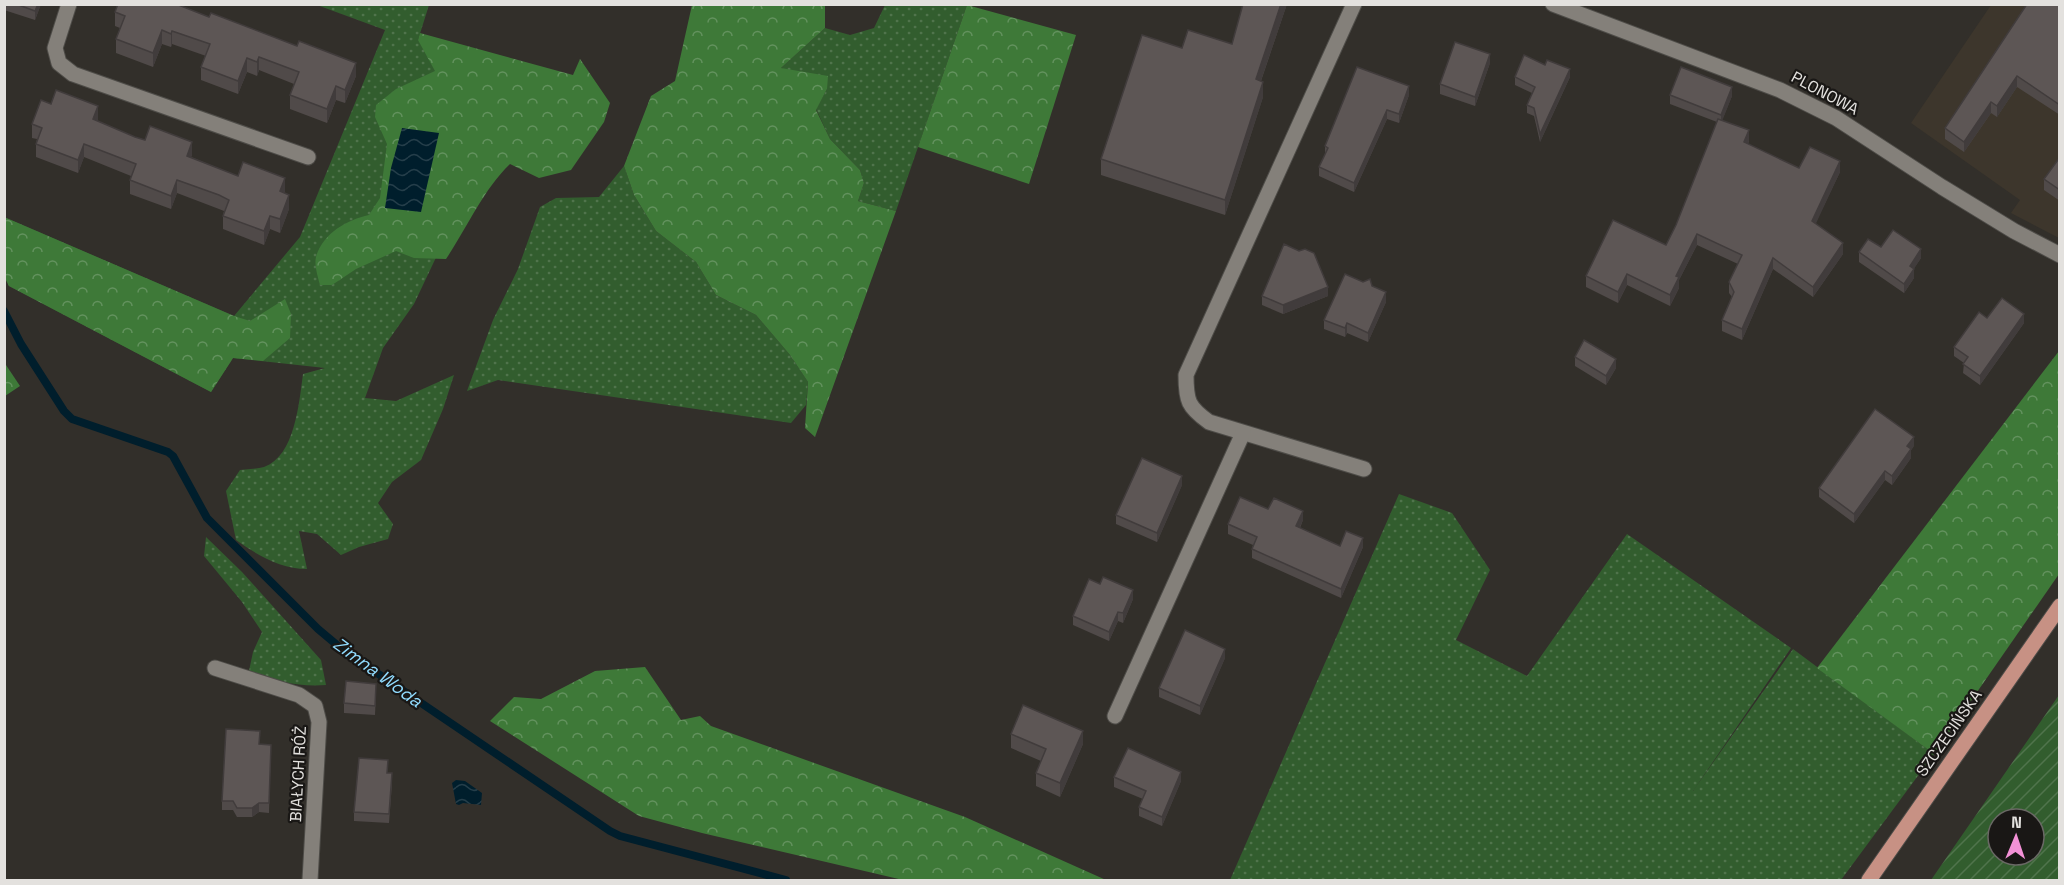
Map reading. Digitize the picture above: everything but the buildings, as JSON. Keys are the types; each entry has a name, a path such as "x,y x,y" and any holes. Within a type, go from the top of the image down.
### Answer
{"main road":[{"name":"SZCZECIŃSKA","path":"1869,880 2060,606"}],"street":[{"path":"69,4 55,48 59,63 73,74 308,157"},
{"path":"1354,4 1186,375 1186,394 1193,411 1209,422 1364,469"},
{"name":"PLONOWA","path":"1553,4 1806,101 2014,231 2060,255"},
{"path":"1115,716 1243,433"},
{"name":"BIAŁYCH RÓŻ","path":"215,668 299,695 315,706 319,722 310,880"}],"shaded area":[{"path":"1991,5 2059,5 2059,238 2011,213 2020,200 1911,123"}],"green space":[{"path":"317,5 429,5 418,40 520,80 414,304 383,348 365,398 396,401 454,375 443,409 421,460 392,482 378,503 393,524 388,539 341,555 317,534 299,531 307,569 288,567 270,560 236,540 226,491 240,470 264,467 283,452 294,427 303,374 325,368 233,358 211,392 9,286 5,278 4,217 234,316 300,237 385,30"},
{"path":"692,5 825,5 825,28 781,68 828,76 827,89 816,110 830,139 860,170 864,183 858,201 896,211 815,437 805,428 808,382 790,355 756,315 716,295 696,262 656,231 634,195 624,166 651,96 675,81"},
{"path":"885,5 967,5 896,211 858,201 864,183 860,170 830,139 816,109 827,89 781,68 825,28 850,35 874,28"},
{"path":"967,5 1076,35 1029,184 918,147"},
{"path":"420,33 573,75 580,59 610,103 604,122 571,170 539,178 510,164 483,197 446,259 414,258 396,251 356,269 332,285 320,285 316,257 324,241 344,224 369,215 380,198 387,144 375,117 376,105 396,89 435,71 418,40"},
{"path":"624,166 634,195 656,231 696,262 716,295 756,315 790,355 808,382 806,405 791,423 498,380 467,391 493,320 518,269 540,207 556,198 599,197"},
{"path":"4,217 250,321 285,299 291,314 290,338 263,361 233,358 211,392 9,286 5,278"},
{"path":"2059,351 2059,574 1934,754 1817,668"},
{"path":"4,362 20,386 5,396 4,396"},
{"path":"1399,494 1452,513 1490,570 1456,640 1527,676 1627,534 1791,648 1693,791 1793,649 1934,754 1841,880 1230,880"},
{"path":"206,537 242,572 321,660 326,685 287,683 249,671 253,652 262,632 242,602 204,556"},
{"path":"645,667 681,720 700,716 711,726 965,817 1106,880 903,880 702,833 639,816 490,721 514,697 541,699 595,671"},
{"path":"2059,695 2059,880 1931,880"}],"water":[{"path":"402,128 439,133 421,212 385,208 391,168"},
{"path":"456,780 465,781 482,793 481,805 456,804 452,783"}],"waterway":[{"name":"Zimna Woda","path":"4,311 21,344 64,411 72,419 168,452 173,456 207,518 318,629 343,650 610,831 620,836 786,880"}]}
